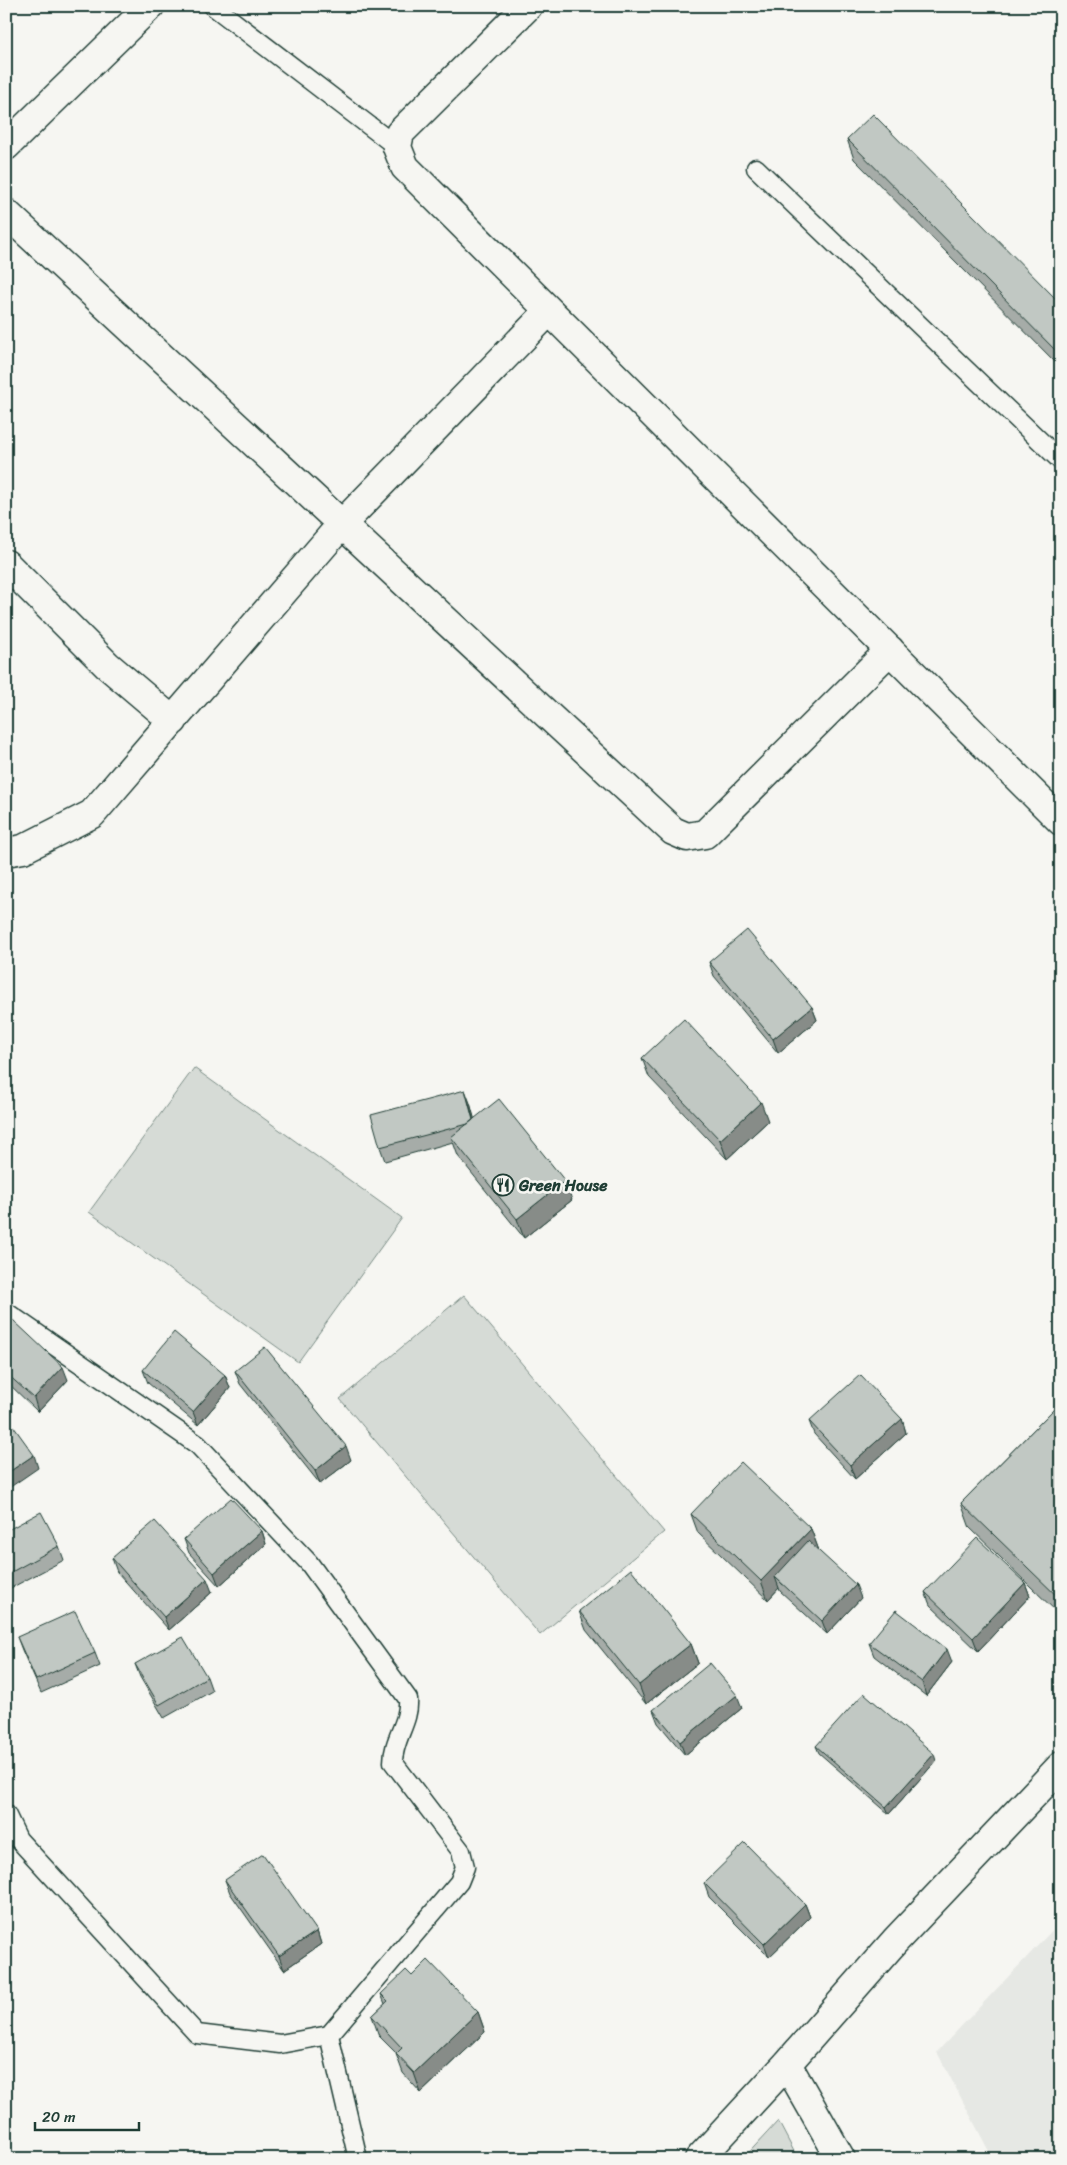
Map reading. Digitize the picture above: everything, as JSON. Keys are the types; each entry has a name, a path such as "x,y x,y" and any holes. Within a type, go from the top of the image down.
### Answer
{"street":[{"path":"6,146 150,6"},
{"path":"528,6 400,133 397,147 405,167 548,312 1061,821"},
{"path":"6,213 341,526 673,831 688,837 705,834 890,650"},
{"path":"6,852 23,849 92,814 341,526 548,312"},
{"path":"6,564 107,665 172,721"},
{"path":"699,2159 787,2064 896,1941 1061,1766"},
{"path":"787,2064 841,2159"}],"lane":[{"path":"213,6 397,147"},
{"path":"756,168 1061,461"},
{"path":"6,1312 198,1445 309,1563 408,1699 409,1711 393,1749 393,1762 461,1851 465,1867 459,1882 329,2034 280,2044 197,2034 18,1839 6,1814"},
{"path":"329,2034 358,2159"}],"shaded area":[{"path":"194,1068 402,1218 298,1362 89,1212"},
{"path":"464,1295 664,1532 540,1635 340,1399"},
{"path":"1061,1921 1061,2159 993,2159 937,2052"},
{"path":"778,2121 798,2159 743,2159"}],"building":[{"path":"873,114 1061,304 1061,356 847,139"},
{"path":"747,930 812,1007 773,1039 709,962"},
{"path":"684,1019 761,1102 720,1140 642,1058"},
{"path":"465,1090 473,1120 468,1124 380,1147 371,1115"},
{"path":"499,1099 565,1181 517,1219 451,1137"},
{"path":"13,1320 63,1367 34,1398 6,1373 6,1328"},
{"path":"174,1332 225,1375 193,1412 143,1370"},
{"path":"265,1347 346,1446 315,1471 235,1371"},
{"path":"860,1375 902,1419 850,1465 809,1421"},
{"path":"1061,1402 1061,1600 961,1503"},
{"path":"6,1416 34,1455 6,1474"},
{"path":"741,1462 811,1529 761,1581 691,1514"},
{"path":"231,1498 262,1531 214,1573 184,1539"},
{"path":"41,1512 59,1546 6,1575 6,1531"},
{"path":"155,1521 207,1579 164,1617 112,1558"},
{"path":"977,1538 1025,1583 973,1638 925,1592"},
{"path":"808,1541 856,1585 822,1621 775,1577"},
{"path":"631,1569 691,1644 639,1685 579,1611"},
{"path":"896,1610 947,1649 922,1682 869,1643"},
{"path":"75,1611 95,1653 36,1680 17,1637"},
{"path":"183,1637 207,1677 159,1705 135,1664"},
{"path":"710,1663 737,1695 680,1742 653,1710"},
{"path":"864,1693 934,1754 886,1807 816,1746"},
{"path":"745,1843 805,1904 764,1944 704,1883"},
{"path":"263,1854 317,1931 279,1956 225,1880"},
{"path":"428,1960 478,2012 414,2073 396,2054 402,2048 372,2016 388,2001 381,1994 406,1970 412,1976"}],"place":[{"name":"Green House","path":"503,1185"}]}
